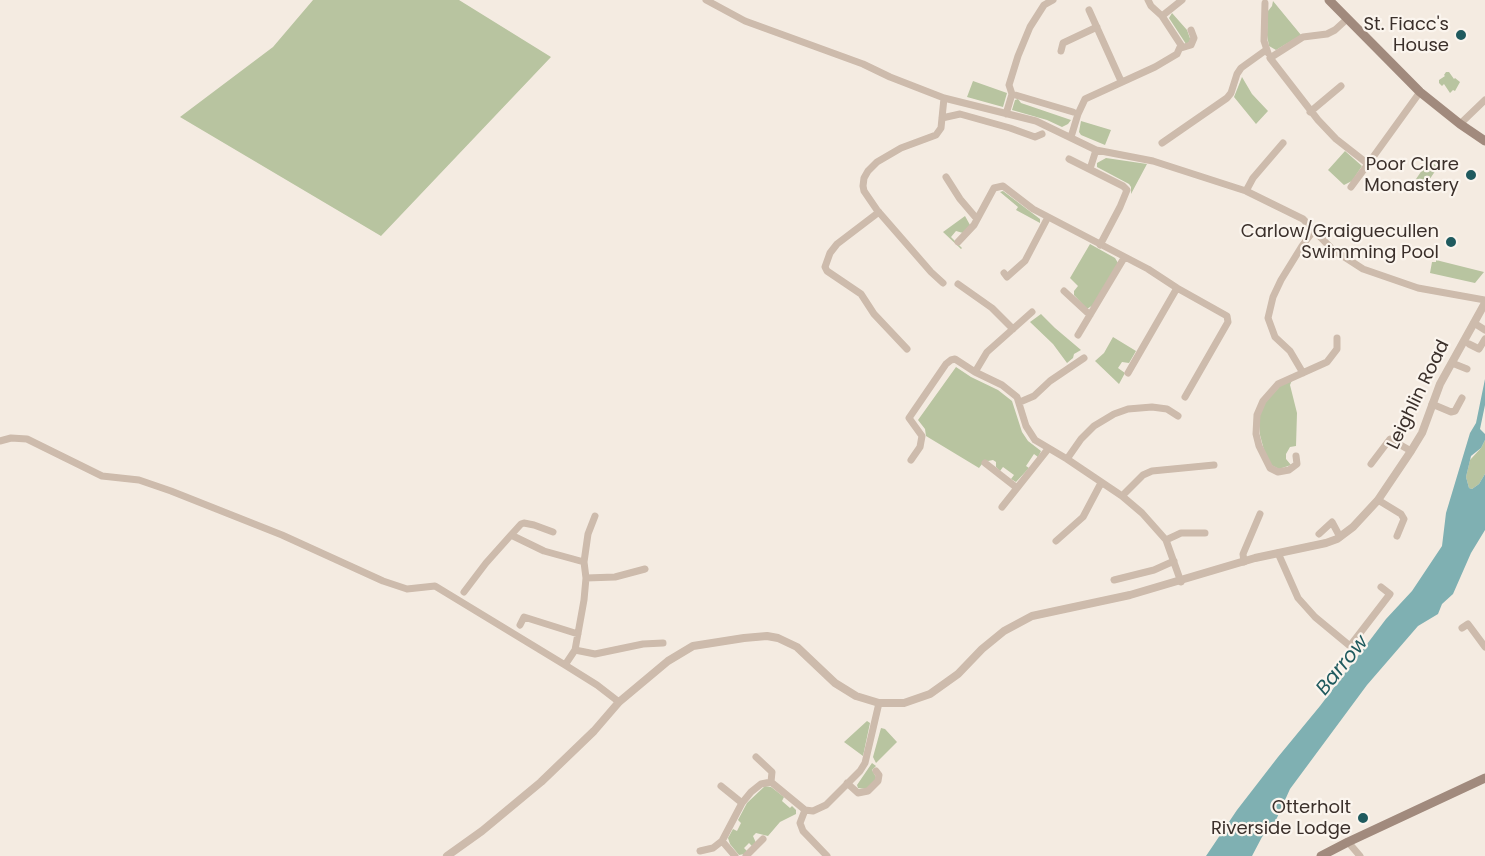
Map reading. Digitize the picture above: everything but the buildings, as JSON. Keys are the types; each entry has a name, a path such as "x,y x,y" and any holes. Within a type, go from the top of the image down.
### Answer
{"main road":[{"path":"1329,0 1420,92 1485,141"},
{"path":"1321,856 1485,778"}],"street":[{"path":"706,0 745,21 863,64 944,98 1036,121 1096,150 1148,160 1246,191 1303,219 1345,258 1363,269 1418,288 1485,301"},
{"path":"1006,114 1012,94 1010,85 1018,56 1030,27 1044,5 1053,0"},
{"path":"1148,0 1162,16 1181,48"},
{"path":"1162,16 1182,0"},
{"path":"1265,3 1263,26 1266,50 1270,58 1310,112 1336,139 1368,164"},
{"path":"1089,10 1121,81"},
{"path":"1270,58 1303,37 1327,34 1335,30 1347,19"},
{"path":"1061,51 1063,43 1097,27"},
{"path":"1181,48 1191,45 1194,39 1191,30"},
{"path":"1071,137 1085,99 1155,67 1178,54 1181,48"},
{"path":"1162,143 1227,98 1241,68 1266,50"},
{"path":"1310,112 1341,86"},
{"path":"1351,187 1420,92"},
{"path":"1012,94 1073,112"},
{"path":"943,283 879,212 864,191 864,178 877,162 894,152 936,135 941,128 944,98"},
{"path":"1460,124 1485,100"},
{"path":"942,117 960,114 1035,137 1042,134"},
{"path":"1246,191 1253,178 1283,143"},
{"path":"1090,169 1096,150"},
{"path":"1069,159 1127,190 1100,245"},
{"path":"946,177 960,199 977,219"},
{"path":"958,242 977,219 991,193 999,186 1006,187 1033,209 1148,269 1227,316 1228,319 1185,397"},
{"path":"879,212 837,244 830,253 825,267 826,271 861,294 874,314 907,348"},
{"path":"1004,273 1007,277 1024,261 1048,217"},
{"path":"1303,373 1290,351 1275,337 1268,318 1273,297 1281,280 1314,230"},
{"path":"1078,335 1124,258"},
{"path":"958,284 992,308 1013,329"},
{"path":"1128,373 1177,288"},
{"path":"1064,291 1090,315"},
{"name":"Leighlin Road","path":"879,703 904,703 930,694 958,674 982,649 1004,631 1032,616 1181,582 1244,562 1326,543 1340,537 1353,527 1378,500 1412,451 1422,433 1432,404 1485,301"},
{"path":"975,372 987,352 999,339 1032,312"},
{"path":"1474,323 1485,330"},
{"path":"1296,456 1297,464 1289,470 1278,472 1270,468 1259,446 1256,425 1260,408 1272,389 1286,379 1327,362 1337,349 1337,338"},
{"path":"1469,344 1479,349 1485,339"},
{"path":"1020,402 1034,396 1050,381 1084,358"},
{"path":"911,460 920,447 922,436 909,418 946,364 955,360 1002,385 1017,397 1026,426 1035,440 1122,496 1142,513 1166,540 1181,582"},
{"path":"1452,363 1467,369"},
{"path":"1432,404 1451,412 1455,411 1462,399"},
{"path":"1067,459 1081,439 1094,426 1114,414 1128,409 1152,407 1167,409 1178,416"},
{"path":"0,441 11,438 27,439 102,476 139,480 171,491 282,535 383,581 407,589 435,586 597,685 619,702"},
{"path":"1371,464 1390,439 1412,451"},
{"path":"1002,507 1048,449"},
{"path":"985,463 1017,488"},
{"path":"1122,496 1143,475 1152,471 1214,465"},
{"path":"1056,541 1083,517 1101,483"},
{"path":"1378,500 1401,514 1404,519 1397,536"},
{"path":"1244,562 1243,554 1260,514"},
{"path":"565,665 575,650 586,578 584,562 588,534 596,516"},
{"path":"1319,534 1332,522 1340,537"},
{"path":"464,592 521,524 534,525 554,532"},
{"path":"1166,540 1181,533 1205,533"},
{"path":"511,535 544,551 584,562"},
{"path":"1278,553 1298,598 1315,617 1350,646 1390,594 1381,586"},
{"path":"1114,580 1154,570 1174,561"},
{"path":"586,578 615,577 645,569"},
{"path":"520,625 524,617 578,634"},
{"path":"1462,628 1468,624 1485,647"},
{"path":"447,856 541,782 594,731 619,702 668,660 693,646 719,640 767,636 788,642 797,647 845,690 879,703 865,763 826,805 813,811 805,810 771,782"},
{"path":"575,650 595,654 643,644 663,643"},
{"path":"756,757 772,772 771,782"},
{"path":"848,783 858,793 868,791 878,781 879,775 876,771"},
{"path":"700,851 713,848 722,841 742,803 751,792 761,784 771,782"},
{"path":"721,786 742,803"},
{"path":"805,810 800,823 803,831 827,856"},
{"path":"746,856 763,839"},
{"path":"722,841 735,856"},
{"path":"1348,842 1360,856"}],"green space":[{"path":"313,0 459,0 551,57 381,236 180,117 273,47"},
{"path":"1273,1 1301,35 1276,50 1269,46 1267,35 1268,11"},
{"path":"1172,13 1187,30 1191,41 1186,44 1169,18"},
{"path":"1446,72 1460,82 1455,91 1450,93 1444,84 1442,86 1439,83"},
{"path":"1242,77 1252,94 1268,111 1256,124 1234,97"},
{"path":"973,81 1007,93 1003,107 967,97"},
{"path":"1018,99 1021,103 1071,120 1062,127 1012,110 1015,100"},
{"path":"1081,121 1111,130 1105,145 1081,135 1079,132"},
{"path":"1345,151 1362,166 1352,181 1344,185 1328,170"},
{"path":"1106,158 1147,164 1131,194 1129,184 1097,167 1097,163"},
{"path":"1429,160 1438,167 1425,186 1416,179"},
{"path":"1003,191 1040,219 1040,223 1016,210 1018,207 1000,192"},
{"path":"965,216 970,225 963,233 956,231 951,237 961,249 943,232"},
{"path":"1090,244 1115,258 1118,263 1093,305 1087,309 1074,295 1078,286 1070,278"},
{"path":"1436,260 1484,272 1475,283 1430,273 1432,262"},
{"path":"1041,314 1081,350 1074,354 1067,363 1053,344 1030,322"},
{"path":"1113,337 1136,351 1129,363 1122,362 1118,368 1125,373 1119,384 1095,361 1104,353"},
{"path":"956,367 998,390 1012,401 1022,432 1028,441 1041,451 1038,457 1034,454 1026,466 1029,468 1016,482 1011,479 1014,475 1003,467 1000,471 993,460 985,460 979,468 926,436 925,429 918,420"},
{"path":"1293,378 1290,385 1297,413 1296,446 1290,447 1286,454 1286,459 1291,465 1279,469 1271,465 1265,454 1260,435 1259,418 1264,404 1281,385"},
{"path":"1485,440 1485,474 1479,484 1472,489 1469,488 1466,477 1470,460"},
{"path":"867,721 870,723 863,756 844,742"},
{"path":"881,728 885,729 897,742 876,763 873,757"},
{"path":"872,763 876,766 872,770 877,779 866,789 858,788 857,785"},
{"path":"765,786 771,787 784,797 782,801 790,808 792,806 796,814 780,822 768,836 756,833 753,836 756,843 752,846 749,843 744,848 747,851 739,855 728,838 733,829 737,831 741,823 738,820 747,803"}],"water":[{"path":"1485,379 1485,405 1480,429 1485,434 1485,440 1481,448 1471,456 1466,477 1469,488 1472,489 1479,484 1485,474 1485,530 1471,553 1453,594 1442,604 1438,614 1418,626 1367,685 1290,789 1276,820 1262,837 1252,856 1206,856 1237,810 1278,757 1386,619 1412,591 1442,546 1446,513 1470,433 1476,423"}],"place":[{"name":"St. Fiacc's House","path":"1461,35"},
{"name":"Poor Clare Monastery","path":"1471,175"},
{"name":"Carlow/Graiguecullen Swimming Pool","path":"1451,242"},
{"name":"Otterholt Riverside Lodge","path":"1363,818"}],"water label":[{"name":"Barrow","path":"1343,666"}]}
